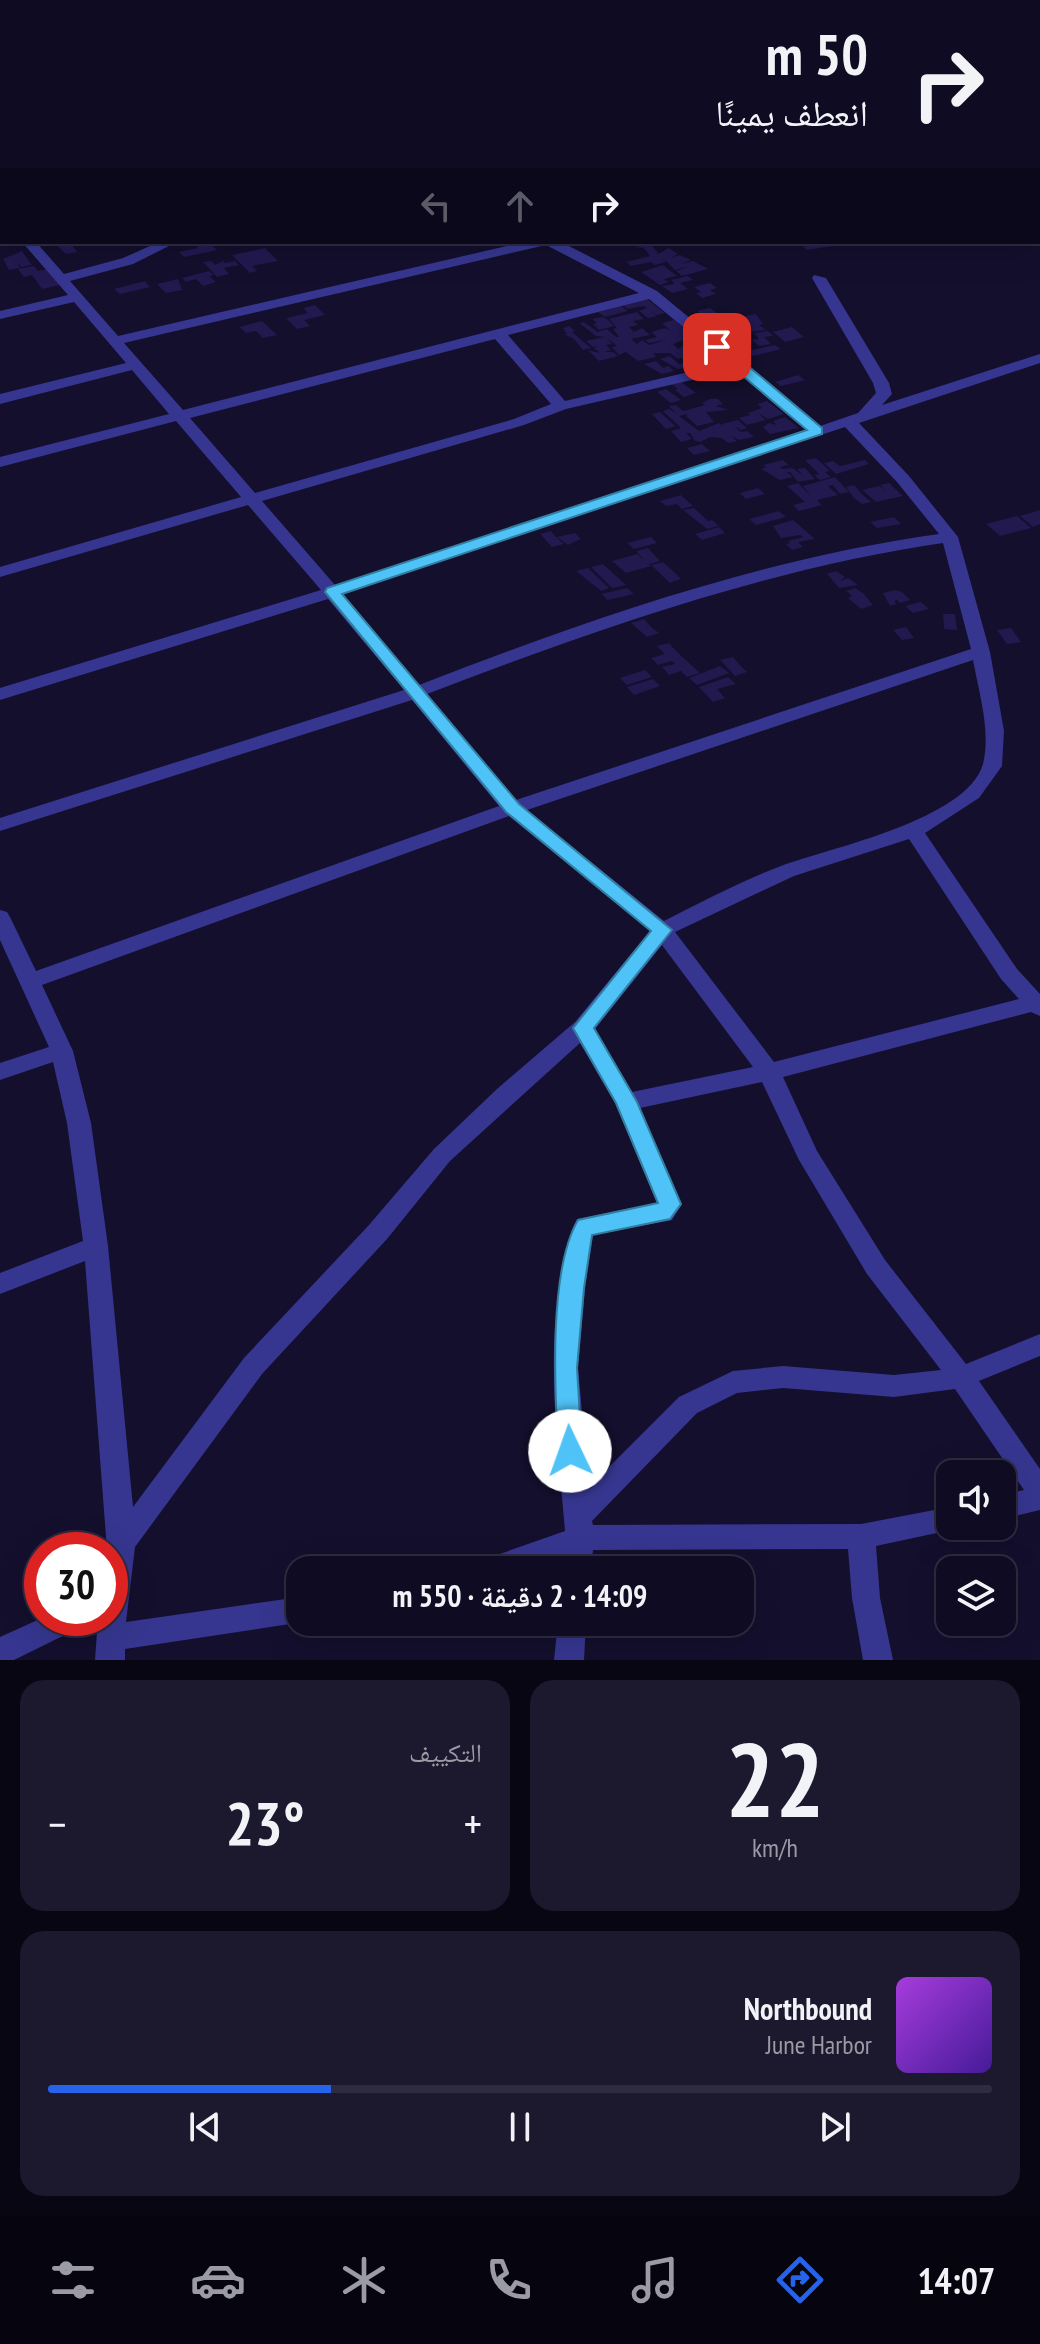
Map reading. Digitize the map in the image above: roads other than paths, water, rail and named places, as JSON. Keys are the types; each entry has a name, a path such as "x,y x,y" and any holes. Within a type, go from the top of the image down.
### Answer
{"street":[{"path":"31,244 332,592 512,808 662,930 769,1072 807,1154 876,1267 961,1377 1040,1491"},
{"path":"60,279 128,261 166,244"},
{"path":"113,341 532,244"},
{"path":"555,244 652,294 817,431"},
{"path":"819,278 881,383 884,394 856,417"},
{"path":"0,462 652,294"},
{"path":"0,315 75,298"},
{"path":"500,335 561,406"},
{"path":"0,694 332,592 1040,358"},
{"path":"0,399 134,365"},
{"path":"0,572 519,422 561,406 739,365"},
{"path":"128,1535 253,1366 378,1232 442,1155 505,1095 583,1028 662,930 787,871 914,831 972,794 992,766 995,731 981,652 950,537 856,417"},
{"path":"0,825 417,692 549,641 694,595 881,547 950,537"},
{"path":"31,981 512,808 981,652"},
{"path":"626,1102 769,1072 1037,1006 1009,974 914,831"},
{"path":"0,917 62,1051 79,1123 96,1246 121,1532"},
{"path":"578,1556 579,1528 565,1368 572,1288 581,1235 586,1226 663,1213 670,1204 626,1102 583,1028"},
{"path":"0,1072 62,1051"},
{"path":"0,1284 96,1246"},
{"path":"520,1556 579,1528 688,1405 733,1382 783,1377 894,1386 961,1377 1040,1345"},
{"path":"1016,1504 1040,1498"},
{"path":"579,1528 861,1536 936,1522"},
{"path":"861,1536 866,1598 878,1660"},
{"path":"110,1649 286,1613"},
{"path":"0,1652 33,1636"},
{"path":"569,1660 571,1636"}]}
